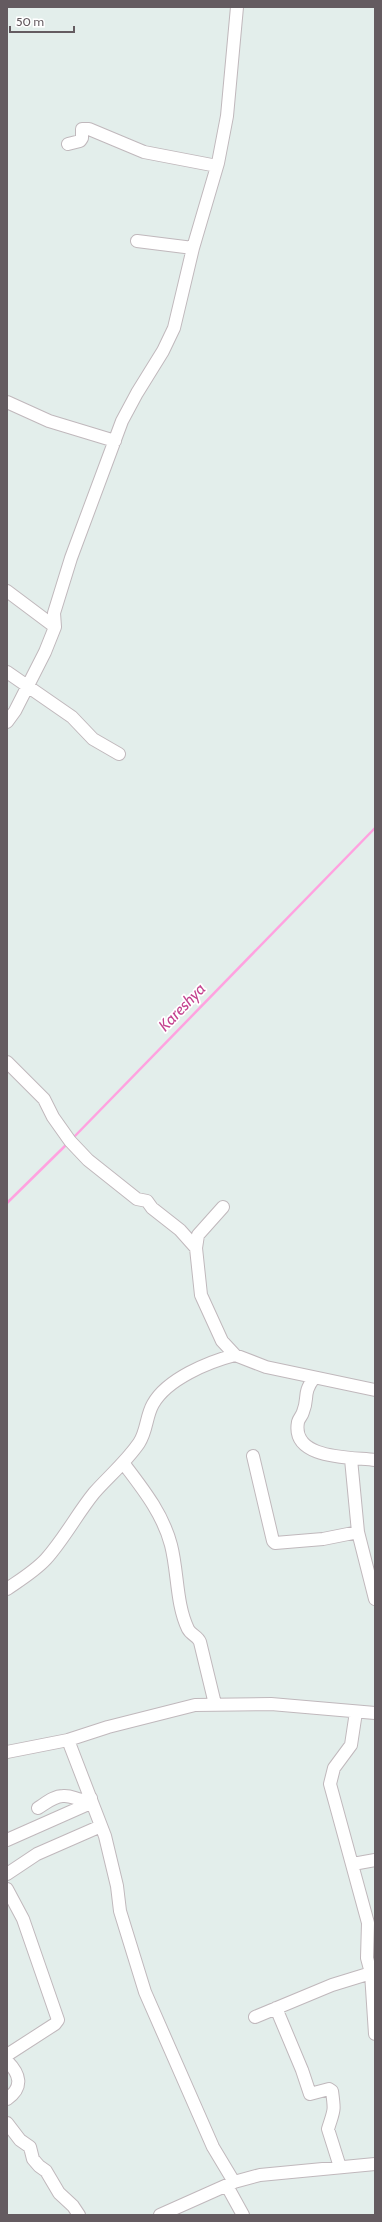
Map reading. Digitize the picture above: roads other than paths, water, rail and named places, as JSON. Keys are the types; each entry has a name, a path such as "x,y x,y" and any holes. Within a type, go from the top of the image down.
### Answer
{"street":[{"path":"7,722 45,652 55,627 54,613 71,558 115,441 137,394 169,340 184,291 193,248 217,166 227,116 237,7"},
{"path":"68,144 80,141 82,138 82,129 89,129 144,152 217,166"},
{"path":"137,241 193,248"},
{"path":"7,402 49,421 115,441"},
{"path":"7,591 55,627"},
{"path":"7,672 72,717 93,739 119,754"},
{"path":"7,1062 44,1099 53,1117 70,1141 88,1160 137,1199 147,1200 152,1208 180,1230 196,1248"},
{"path":"223,1207 198,1235 196,1248 201,1295 211,1322 222,1341 235,1355 266,1367 375,1390"},
{"path":"7,1589 45,1561 95,1493 124,1464 145,1432 149,1411 153,1402 177,1381 198,1368 211,1361 235,1355"},
{"path":"314,1378 307,1388 304,1411 298,1423 298,1436 304,1446 351,1459 375,1460"},
{"path":"253,1456 273,1541 276,1543 323,1539 358,1532"},
{"path":"351,1459 358,1532 375,1599"},
{"path":"124,1464 149,1497 164,1526 171,1545 177,1584 188,1629 198,1637 200,1642 215,1704"},
{"path":"7,1752 68,1740 168,1711 195,1705 215,1704 292,1706 375,1713"},
{"path":"356,1712 351,1745 334,1768 330,1784 368,1923 367,1958 371,1973 375,2034"},
{"path":"68,1740 101,1826 117,1886 120,1911 145,1992 230,2184 242,2215"},
{"path":"38,1808 54,1798 65,1795 79,1800 92,1802"},
{"path":"7,1840 92,1802"},
{"path":"7,1874 37,1854 101,1826"},
{"path":"353,1864 375,1860"},
{"path":"7,1889 23,1919 58,2020 55,2024 7,2055"},
{"path":"255,2017 332,1985 371,1973"},
{"path":"276,2008 302,2070 307,2091 310,2094 329,2089 332,2091 335,2112 328,2129 340,2167"},
{"path":"7,2061 18,2075 19,2084 13,2095 7,2099"},
{"path":"7,2123 20,2140 30,2147 33,2159 46,2171 59,2193 73,2206 79,2215"},
{"path":"160,2215 230,2184 260,2175 375,2164"}],"waterway":[{"name":"Kareshya","path":"73,1138 375,828"},
{"name":"Kareshya","path":"7,1203 68,1143"}]}
